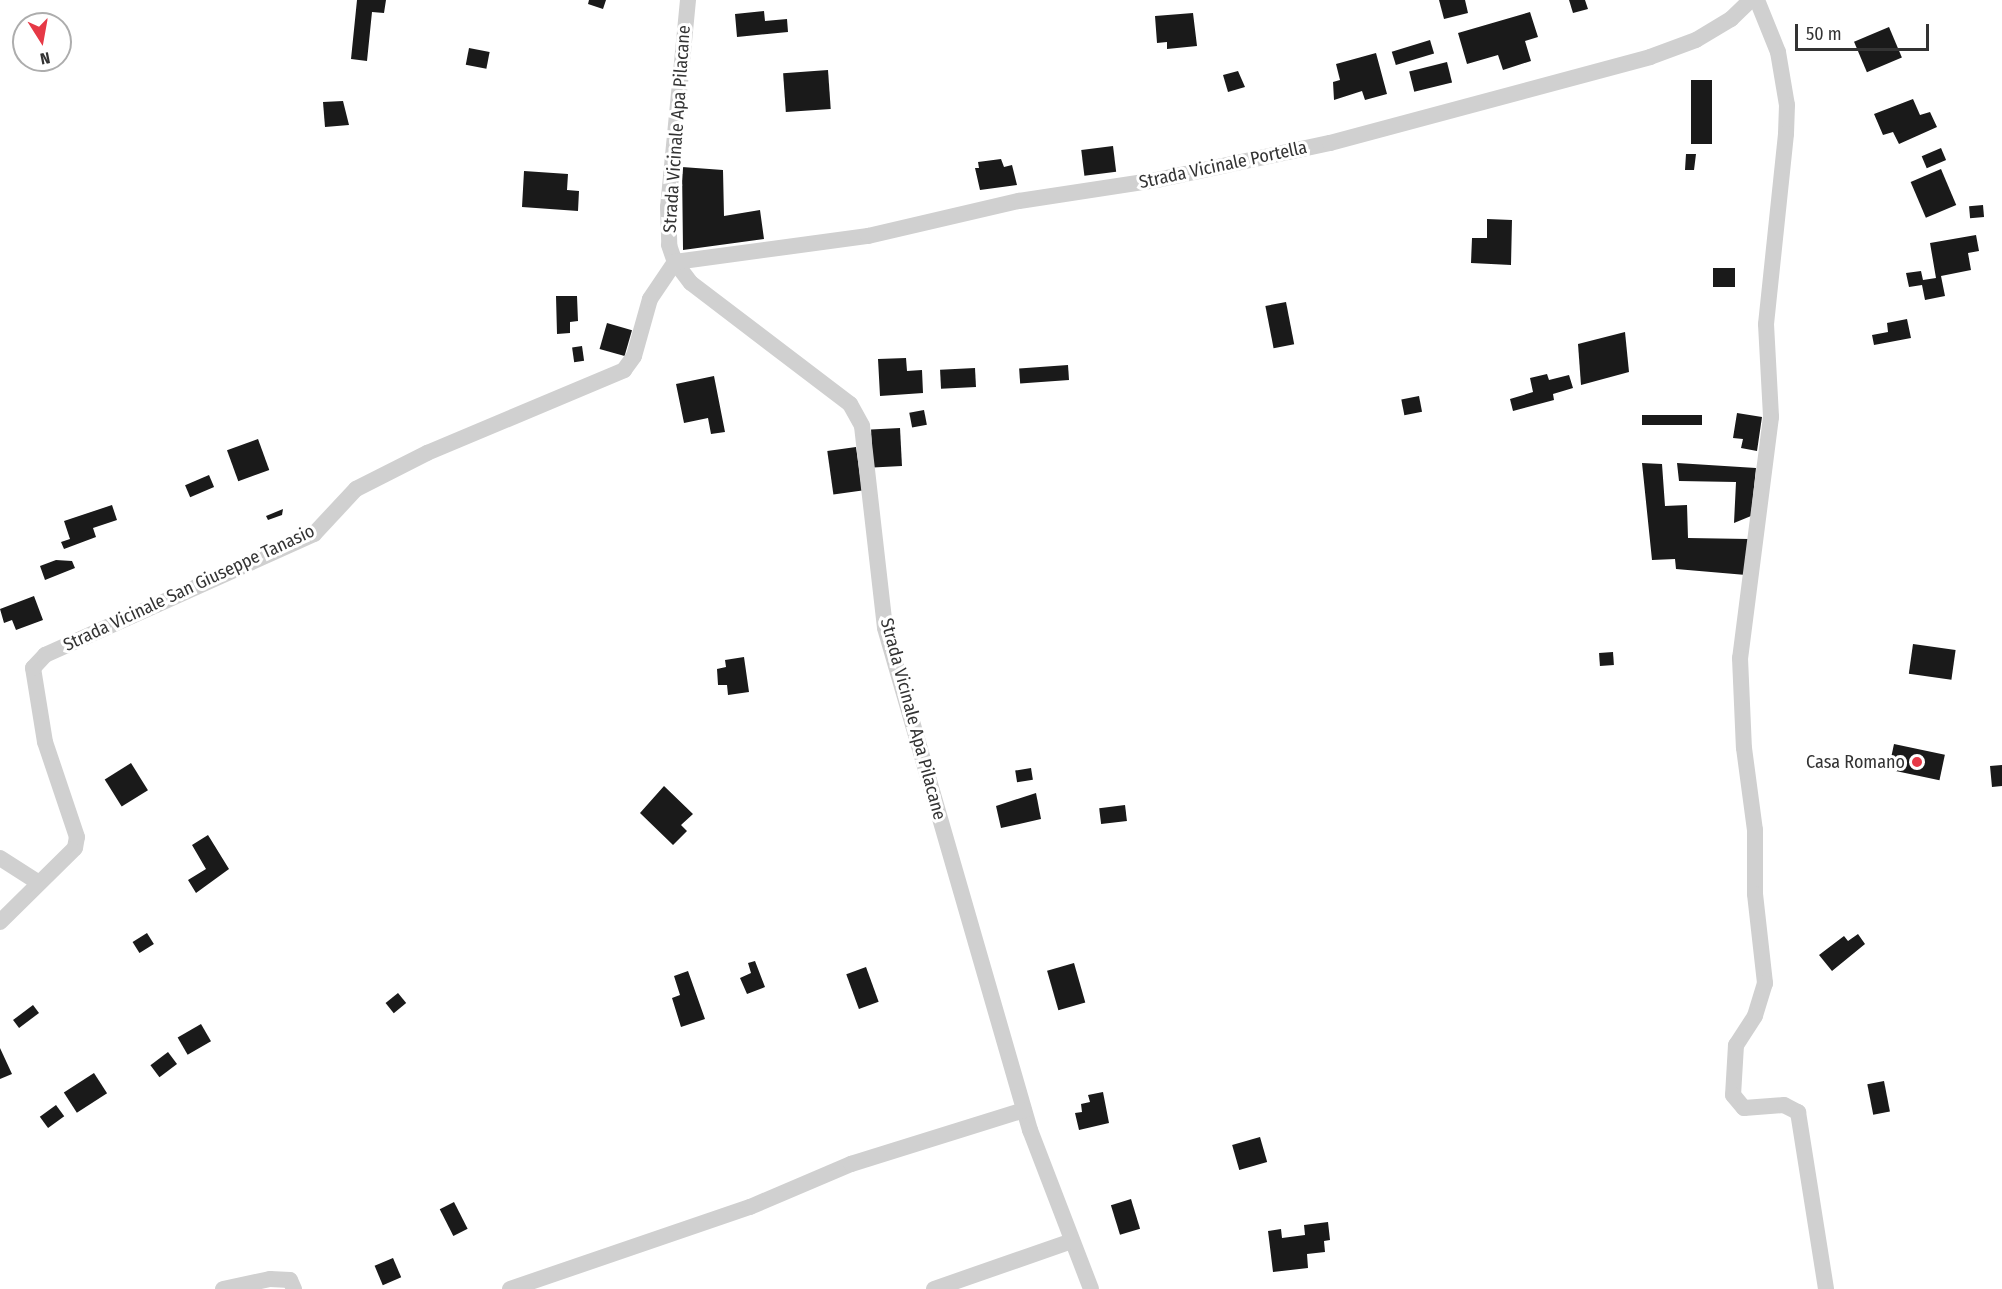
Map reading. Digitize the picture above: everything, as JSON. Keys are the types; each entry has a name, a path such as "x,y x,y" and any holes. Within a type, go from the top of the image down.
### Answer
{"street":[{"name":"Strada Vicinale Apa Pilacane","path":"688,0 668,207 669,245 675,262 691,283 850,404 862,426 885,628 1024,1110 1090,1289"},
{"name":"Strada Vicinale Portella","path":"675,262 868,236 1019,201 1156,180 1330,143 1650,57 1696,40 1731,19 1751,0"},
{"path":"1757,0 1778,52 1787,105 1766,324 1771,417 1740,658 1744,748 1755,830 1755,894 1765,983 1755,1016 1736,1045 1733,1095 1744,1108 1784,1105 1798,1112 1826,1289"},
{"name":"Strada Vicinale San Giuseppe Tanasio","path":"0,922 75,848 77,837 45,742 33,668 45,656 314,534 356,489 427,453 624,370 634,356 650,299 675,262"},
{"path":"0,858 39,883"},
{"path":"510,1289 750,1207 851,1164 1024,1110"},
{"path":"934,1289 1072,1241"},
{"path":"223,1289 270,1279 290,1280 294,1289"}],"building":[{"path":"357,0 386,0 384,13 372,12 367,61 351,59"},
{"path":"589,0 606,0 603,9 588,4"},
{"path":"1439,0 1465,0 1468,13 1444,19"},
{"path":"1569,0 1585,0 1588,9 1573,13"},
{"path":"764,11 765,21 787,19 788,32 737,37 735,14"},
{"path":"1530,12 1538,37 1525,41 1531,61 1503,70 1498,55 1467,64 1458,33"},
{"path":"1193,13 1197,46 1167,49 1167,42 1157,43 1155,16"},
{"path":"1889,27 1902,57 1867,72 1854,42"},
{"path":"1430,40 1434,53 1396,65 1392,52"},
{"path":"469,48 490,52 486,69 466,65"},
{"path":"1376,53 1387,94 1365,100 1362,91 1334,100 1333,82 1340,80 1336,64"},
{"path":"1447,62 1452,82 1414,92 1409,71"},
{"path":"828,70 831,109 786,112 783,73"},
{"path":"1238,71 1245,87 1228,92 1223,75"},
{"path":"1691,80 1712,80 1712,144 1691,144"},
{"path":"1913,99 1920,115 1930,112 1937,127 1899,144 1893,132 1883,135 1874,114"},
{"path":"343,101 349,125 325,127 323,102"},
{"path":"1113,146 1116,172 1084,176 1081,150"},
{"path":"1941,148 1946,160 1927,168 1922,156"},
{"path":"1686,154 1696,154 1694,170 1685,170"},
{"path":"1001,159 1004,167 1012,165 1017,185 980,190 975,168 979,168 978,162"},
{"path":"682,167 723,170 724,216 760,210 764,239 683,250"},
{"path":"1941,169 1956,205 1926,218 1911,182"},
{"path":"524,171 568,174 567,190 579,191 578,211 522,207"},
{"path":"1983,205 1984,217 1970,218 1969,206"},
{"path":"1487,219 1512,220 1511,265 1471,263 1472,238 1487,238"},
{"path":"1976,235 1979,251 1968,253 1971,270 1941,276 1945,296 1925,300 1922,285 1909,287 1906,273 1921,271 1923,280 1936,278 1930,243"},
{"path":"1713,268 1735,268 1735,287 1713,287"},
{"path":"556,296 577,296 578,321 570,322 570,333 557,334"},
{"path":"1286,302 1294,344 1274,348 1265,306"},
{"path":"1907,319 1911,338 1874,345 1872,335 1888,332 1887,323"},
{"path":"607,323 632,330 625,356 600,349"},
{"path":"1625,332 1629,372 1581,385 1578,344"},
{"path":"582,346 584,361 574,362 572,347"},
{"path":"906,358 907,371 922,370 923,393 880,396 878,359"},
{"path":"1068,365 1069,380 1020,383 1019,368"},
{"path":"975,368 976,387 941,389 940,370"},
{"path":"1547,374 1549,380 1569,375 1573,388 1553,394 1554,400 1513,411 1510,399 1533,392 1530,378"},
{"path":"714,376 725,432 711,434 708,418 684,423 676,384"},
{"path":"1419,396 1422,412 1404,415 1401,399"},
{"path":"924,410 927,425 912,428 909,413"},
{"path":"1737,413 1762,417 1757,451 1741,448 1743,439 1733,438"},
{"path":"1642,415 1702,415 1702,425 1642,425"},
{"path":"900,428 902,466 873,467 871,430"},
{"path":"258,439 269,470 238,481 227,450"},
{"path":"856,447 862,491 833,495 827,451"},
{"path":"1642,463 1662,464 1665,506 1687,505 1688,538 1749,539 1746,575 1676,569 1675,559 1652,560"},
{"path":"1677,463 1756,468 1751,516 1734,523 1736,482 1679,481"},
{"path":"209,475 214,487 190,497 185,485"},
{"path":"112,505 117,520 93,528 96,537 64,549 61,542 70,539 64,521"},
{"path":"283,509 282,515 268,520 266,516"},
{"path":"56,560 72,561 75,568 45,580 40,566"},
{"path":"34,596 43,620 16,630 12,620 4,623 0,609"},
{"path":"1913,644 1956,650 1951,680 1909,674"},
{"path":"1613,652 1614,665 1600,666 1599,653"},
{"path":"744,657 749,692 728,695 727,685 718,685 717,669 726,667 725,660"},
{"name":"Casa Romano","path":"1894,744 1945,755 1939,780 1889,769"},
{"path":"131,763 148,790 122,807 105,779"},
{"path":"2002,765 2002,786 1992,787 1990,766"},
{"path":"1031,768 1033,780 1017,782 1015,771"},
{"path":"664,786 693,814 681,825 687,831 673,845 640,813"},
{"path":"1036,793 1041,819 1001,828 996,806"},
{"path":"1125,805 1127,821 1101,824 1099,808"},
{"path":"208,835 229,869 196,893 188,880 206,869 192,845"},
{"path":"147,933 154,944 139,953 133,942"},
{"path":"1858,934 1865,944 1832,971 1819,955 1844,936 1848,941"},
{"path":"755,961 765,987 747,994 740,978 751,973 748,963"},
{"path":"1074,963 1085,1002 1058,1010 1047,971"},
{"path":"866,967 879,1002 859,1009 846,974"},
{"path":"688,971 705,1019 681,1027 672,998 680,995 674,976"},
{"path":"398,993 406,1003 394,1013 386,1003"},
{"path":"33,1005 39,1013 19,1028 13,1020"},
{"path":"201,1024 211,1041 188,1055 178,1038"},
{"path":"0,1048 12,1074 0,1079"},
{"path":"168,1052 177,1064 159,1077 150,1065"},
{"path":"94,1073 107,1093 77,1113 64,1093"},
{"path":"1884,1081 1890,1111 1873,1115 1867,1084"},
{"path":"1103,1092 1109,1123 1079,1130 1075,1113 1082,1112 1081,1104 1090,1102 1088,1095"},
{"path":"56,1105 64,1116 48,1128 40,1117"},
{"path":"1260,1137 1267,1162 1239,1170 1232,1145"},
{"path":"1131,1199 1140,1229 1120,1235 1111,1205"},
{"path":"454,1202 468,1229 453,1236 440,1209"},
{"path":"1328,1222 1330,1240 1324,1241 1325,1252 1307,1254 1308,1268 1273,1272 1268,1231 1281,1229 1282,1238 1305,1235 1304,1225"},
{"path":"393,1258 401,1277 383,1285 375,1266"}],"place":[{"name":"Casa Romano","path":"1917,762"}]}
